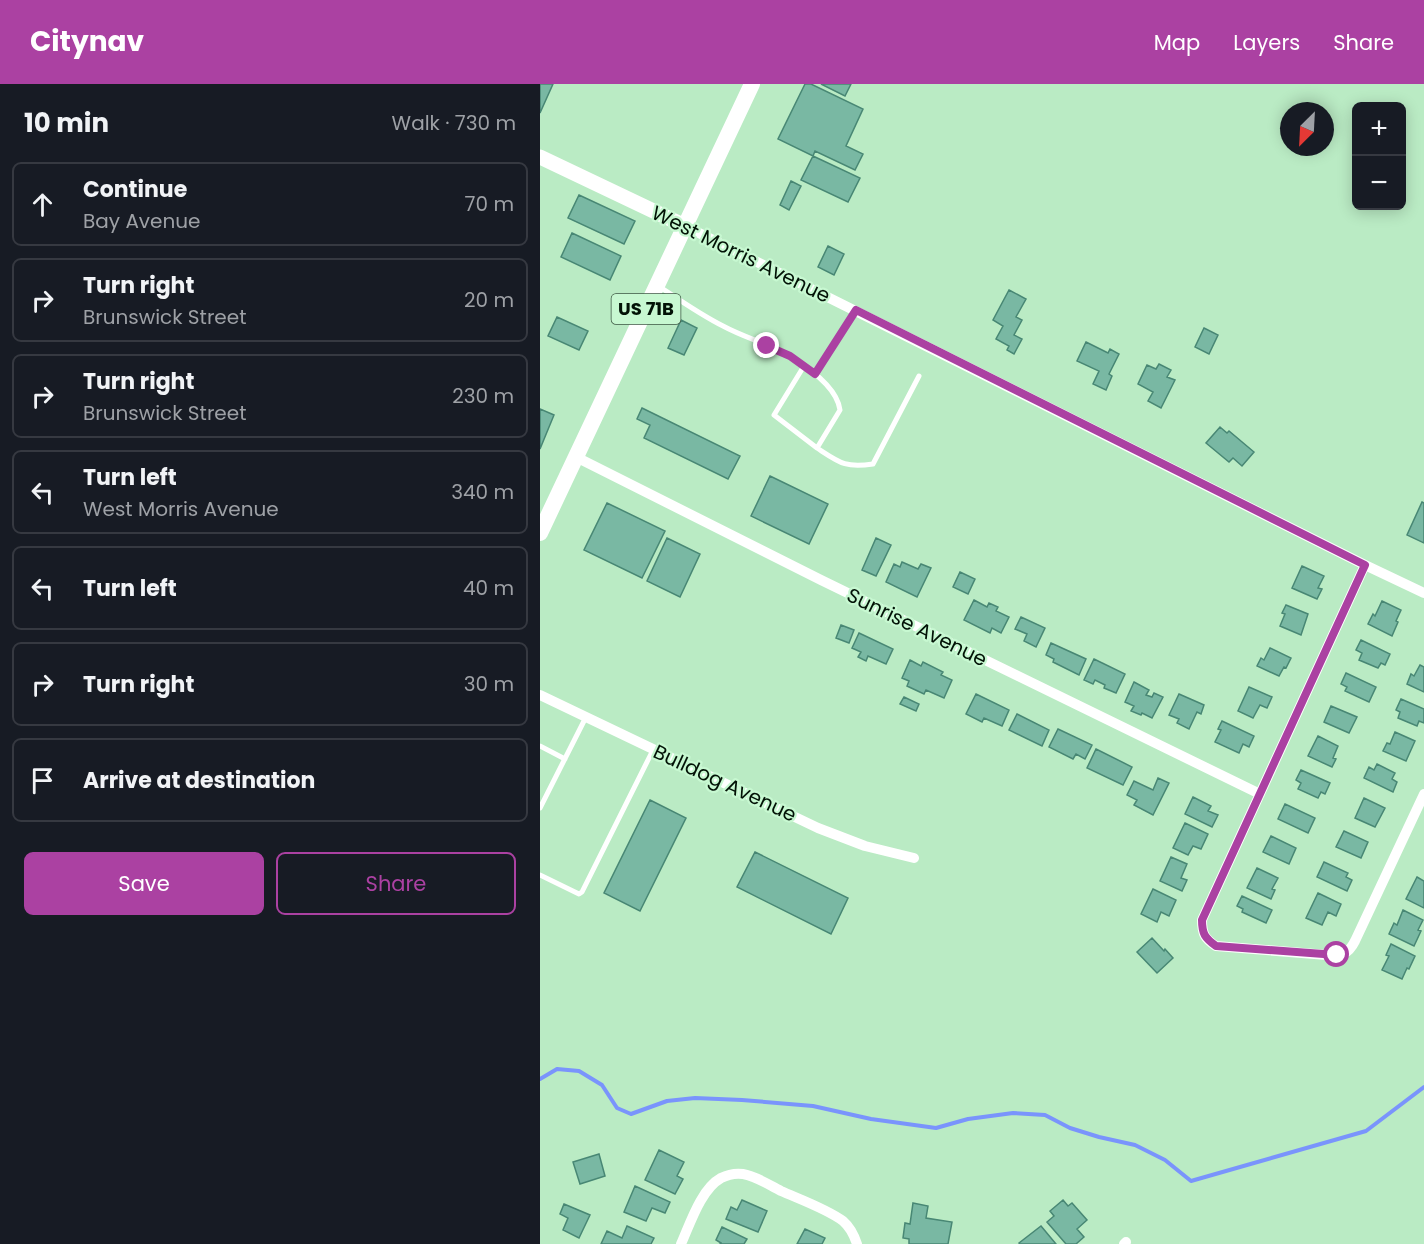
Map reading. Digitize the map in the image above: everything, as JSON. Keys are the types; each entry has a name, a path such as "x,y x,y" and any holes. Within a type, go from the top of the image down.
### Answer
{"main road":[{"name":"US 71B","path":"540,533 752,84"}],"street":[{"name":"West Morris Avenue","path":"540,157 856,310 1424,593"},
{"name":"Sunrise Avenue","path":"576,458 820,580 1260,794"},
{"path":"1365,565 1202,920 1202,929 1207,940 1216,946 1328,955 1346,954 1355,941 1424,794"},
{"name":"Bulldog Avenue","path":"540,695 833,834 865,846 914,858"},
{"path":"681,1244 705,1194 712,1185 728,1175 742,1174 844,1222 854,1234 857,1244"}],"lane":[{"path":"657,285 703,316 790,356 815,374 833,391 839,402 840,410 817,448"},
{"path":"815,374 856,310"},
{"path":"804,366 774,415 842,464 858,466 873,464 919,376"},
{"path":"540,808 586,717"},
{"path":"540,746 565,759"},
{"path":"540,875 579,894 582,892 653,749"}],"building":[{"path":"540,84 553,84 540,113"},
{"path":"805,84 811,84 863,109 846,146 863,154 855,170 815,151 813,156 778,139"},
{"path":"821,84 851,84 845,96"},
{"path":"813,156 860,178 848,202 801,180"},
{"path":"791,181 801,186 789,210 780,205"},
{"path":"579,195 635,221 624,244 568,218"},
{"path":"572,233 621,256 610,280 561,257"},
{"path":"828,246 844,254 834,275 818,267"},
{"path":"1009,290 1026,299 1016,317 1022,320 1014,335 1022,339 1014,354 1007,350 1009,346 996,339 1003,326 993,320"},
{"path":"557,317 588,331 579,350 548,336"},
{"path":"681,320 697,328 684,355 668,348"},
{"path":"1204,328 1218,335 1209,354 1195,347"},
{"path":"1086,342 1108,353 1110,349 1119,354 1109,374 1112,376 1106,390 1093,384 1099,371 1077,361"},
{"path":"1159,364 1171,370 1167,377 1175,380 1161,408 1148,401 1153,392 1138,384 1147,365 1156,369"},
{"path":"642,408 740,456 728,479 644,438 650,425 637,419"},
{"path":"540,409 554,415 540,449"},
{"path":"1220,427 1227,433 1229,431 1254,452 1242,466 1233,458 1229,462 1206,443"},
{"path":"770,476 828,504 809,544 751,516"},
{"path":"1422,502 1424,503 1424,543 1407,535"},
{"path":"607,503 665,531 642,578 584,550"},
{"path":"667,538 700,554 680,597 647,581"},
{"path":"876,538 891,545 876,576 862,570"},
{"path":"902,562 918,569 921,564 931,568 917,597 886,582 894,564 900,567"},
{"path":"1302,566 1324,576 1318,588 1322,589 1317,599 1292,588"},
{"path":"960,572 975,579 968,594 953,587"},
{"path":"974,600 987,607 989,603 998,607 996,611 1009,617 1001,633 992,628 990,633 964,620"},
{"path":"1382,601 1401,610 1392,636 1368,624 1373,614 1375,616"},
{"path":"1286,605 1308,614 1301,635 1280,626"},
{"path":"1021,617 1045,628 1036,647 1024,641 1027,634 1015,629"},
{"path":"841,625 854,630 849,643 836,638"},
{"path":"859,633 893,649 886,664 868,656 866,661 858,657 861,652 852,648"},
{"path":"1361,640 1390,654 1385,665 1381,663 1378,668 1359,660 1362,653 1356,650"},
{"path":"1051,643 1086,659 1079,675 1053,662 1054,659 1046,655"},
{"path":"1270,648 1291,658 1279,676 1257,666 1261,658 1264,660"},
{"path":"1094,659 1125,674 1116,693 1104,688 1105,685 1095,680 1093,684 1084,680"},
{"path":"910,660 921,666 923,662 943,672 941,675 952,680 944,698 926,690 924,694 907,686 909,681 902,678"},
{"path":"1420,665 1424,667 1424,692 1407,684 1411,674 1414,676"},
{"path":"1346,673 1376,687 1369,702 1345,691 1347,687 1341,684"},
{"path":"1134,682 1149,690 1146,695 1152,697 1154,693 1163,697 1152,718 1131,711 1134,706 1125,702"},
{"path":"1249,687 1272,697 1267,708 1260,705 1253,718 1238,711"},
{"path":"976,694 1009,710 1002,726 984,718 982,722 966,714"},
{"path":"1179,694 1204,705 1201,714 1197,712 1189,729 1177,723 1179,719 1169,715"},
{"path":"904,697 919,704 916,711 900,704"},
{"path":"1401,699 1424,709 1424,723 1419,721 1417,726 1398,718 1400,712 1396,710"},
{"path":"1331,706 1357,717 1349,733 1324,722"},
{"path":"1017,714 1049,730 1042,746 1009,730"},
{"path":"1222,721 1254,736 1249,747 1243,744 1239,753 1215,742 1221,730 1218,729"},
{"path":"1058,729 1092,745 1085,759 1076,754 1073,759 1049,747"},
{"path":"1395,732 1415,741 1406,761 1383,751 1387,743 1390,744"},
{"path":"1318,736 1338,746 1332,767 1308,756"},
{"path":"1096,749 1132,767 1123,785 1087,768"},
{"path":"1377,764 1395,773 1392,779 1397,782 1393,792 1364,778 1369,767 1374,770"},
{"path":"1301,770 1330,783 1325,794 1321,792 1318,798 1298,789 1301,783 1296,780"},
{"path":"1158,778 1169,783 1153,815 1134,805 1137,800 1127,795 1134,781 1153,790"},
{"path":"1193,797 1211,806 1208,811 1218,815 1212,827 1185,814"},
{"path":"1364,798 1385,808 1375,827 1355,818"},
{"path":"650,800 686,818 640,911 604,893"},
{"path":"1285,804 1315,818 1308,833 1278,819"},
{"path":"1185,823 1208,834 1201,849 1193,846 1188,855 1173,848"},
{"path":"1344,831 1368,842 1361,858 1336,847"},
{"path":"1271,836 1296,848 1289,864 1263,852"},
{"path":"755,852 848,898 831,934 737,887"},
{"path":"1171,857 1187,864 1181,878 1187,880 1182,891 1160,881"},
{"path":"1324,862 1348,873 1346,877 1352,880 1347,891 1317,877"},
{"path":"1257,868 1278,878 1272,889 1275,890 1271,899 1247,888"},
{"path":"1417,877 1424,881 1424,908 1406,899"},
{"path":"1153,889 1176,900 1169,916 1161,912 1157,922 1141,914"},
{"path":"1318,893 1341,904 1336,916 1328,912 1322,925 1306,918"},
{"path":"1242,896 1272,910 1266,923 1242,912 1243,909 1237,906"},
{"path":"1403,910 1423,920 1414,946 1389,934 1394,923 1397,925"},
{"path":"1152,938 1173,958 1157,973 1137,952"},
{"path":"1391,944 1415,956 1402,979 1382,970 1389,956 1386,955"},
{"path":"659,1150 684,1162 677,1176 683,1179 675,1194 645,1180"},
{"path":"599,1154 605,1176 580,1184 573,1162"},
{"path":"635,1186 670,1202 665,1213 652,1208 646,1221 624,1212"},
{"path":"742,1200 767,1211 758,1232 726,1219 731,1207 737,1210"},
{"path":"1063,1200 1068,1206 1072,1203 1087,1220 1077,1229 1084,1237 1076,1244 1066,1244 1047,1222 1054,1216 1050,1211"},
{"path":"913,1203 928,1206 926,1218 952,1222 948,1244 909,1244 909,1239 903,1238 905,1223 910,1224"},
{"path":"564,1204 590,1215 579,1238 563,1230 568,1218 560,1214"},
{"path":"627,1226 654,1238 651,1244 601,1244 607,1231 622,1238"},
{"path":"1041,1226 1056,1244 1019,1243"},
{"path":"722,1227 747,1239 744,1244 720,1244 716,1240"},
{"path":"805,1229 825,1238 822,1244 797,1244"}],"waterway":[{"path":"540,1079 557,1069 579,1071 602,1085 617,1108 631,1114 667,1101 695,1098 813,1106 871,1119 936,1128 968,1119 1013,1113 1045,1115 1070,1128 1135,1145 1165,1160 1191,1181 1366,1131 1424,1087"}],"route":[{"path":"767,346 790,356 815,374 856,310 1365,565 1202,920 1202,929 1207,940 1216,946 1337,955"}]}
